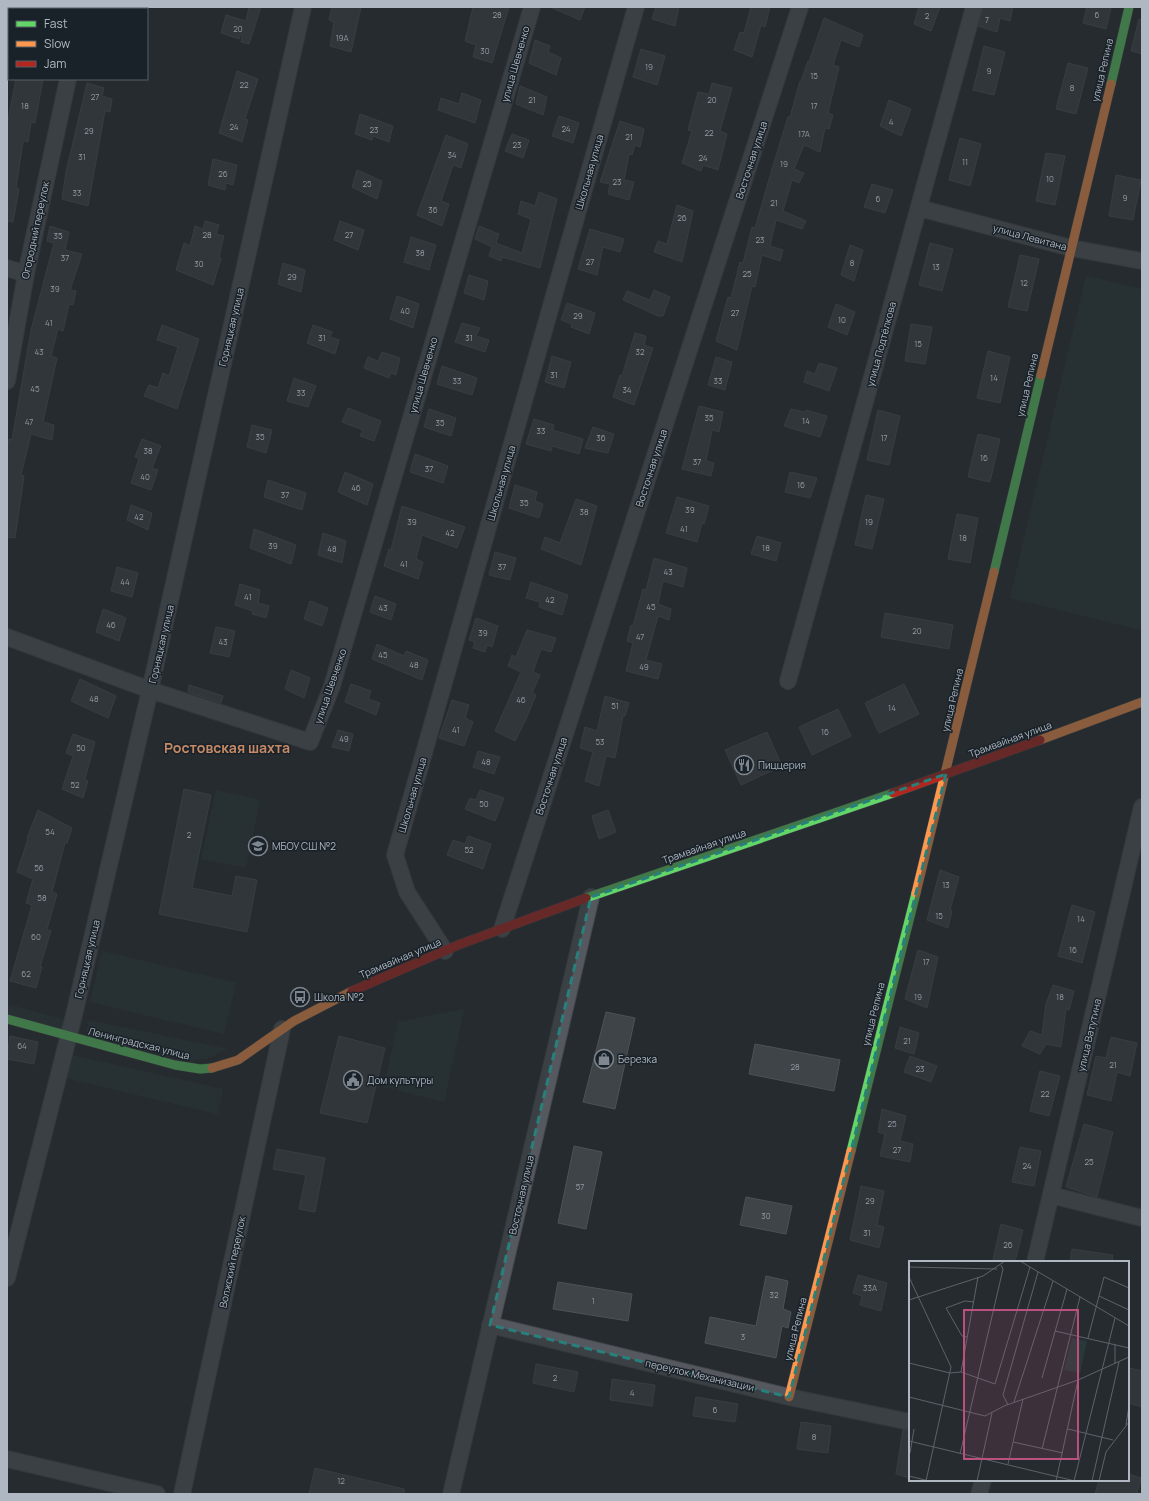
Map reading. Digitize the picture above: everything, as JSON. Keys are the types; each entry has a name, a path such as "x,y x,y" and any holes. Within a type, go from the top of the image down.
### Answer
{"street":[{"name":"Горняцкая улица","path":"7,1278 69,1037 150,690 303,7"},
{"name":"улица Шевченко","path":"150,690 310,742 334,678 532,7"},
{"name":"Школьная улица","path":"445,951 407,892 395,855 636,7"},
{"name":"Восточная улица","path":"502,929 800,7"},
{"name":"улица Подтёлкова","path":"788,681 974,7"},
{"name":"улица Репина","path":"790,1397 946,774 1128,7"},
{"name":"Огородний переулок","path":"7,381 26,274 68,80"},
{"name":"улица Левитана","path":"918,208 1071,248 1142,261"},
{"path":"7,268 26,274"},
{"path":"7,637 150,690"},
{"name":"Трамвайная улица","path":"282,1029 332,1000 364,985 502,929 946,774 1142,702"},
{"name":"улица Ватутина","path":"1035,1261 1142,807"},
{"name":"Восточная улица","path":"451,1494 591,897"},
{"name":"Ленинградская улица","path":"7,1019 180,1066 210,1069 239,1059 282,1029"},
{"name":"Волжский переулок","path":"182,1494 282,1029"},
{"path":"1051,1195 1142,1218"},
{"name":"переулок Механизации","path":"490,1325 790,1397 909,1422"},
{"path":"7,1459 157,1494"},
{"path":"979,1494 983,1481"}],"highlighted area":[{"path":"946,774 789,1397 490,1325 591,897"}],"shaded area":[{"path":"1086,276 1142,289 1142,630 1010,598"},
{"path":"216,790 260,800 246,868 201,859"},
{"path":"102,951 236,983 224,1034 90,1002"},
{"path":"7,1004 69,1021 66,1030 7,1015"},
{"path":"464,1009 444,1102 384,1087 398,1022"},
{"path":"89,1020 227,1049 207,1059 187,1061 85,1036"},
{"path":"71,1055 223,1089 218,1114 65,1078"}],"building":[{"path":"249,7 261,7 249,44 241,42 242,36 240,35 239,39 221,33 226,15 246,21"},
{"path":"332,7 361,7 351,52 330,46 334,22 329,20"},
{"path":"473,7 509,7 492,63 473,57 476,45 465,41"},
{"path":"550,7 585,7 580,20"},
{"path":"656,7 679,7 675,26 652,19"},
{"path":"751,7 770,7 765,27 761,25 752,57 734,50 740,32 744,33"},
{"path":"919,7 940,7 931,31 914,24"},
{"path":"983,7 1013,7 1010,21 1000,18 997,32 978,26"},
{"path":"1087,7 1111,7 1106,29 1083,23"},
{"path":"824,18 863,35 859,47 841,40 833,65 839,67 828,113 833,115 829,129 825,128 820,152 804,145 794,169 804,173 799,183 792,180 783,211 806,221 802,229 776,220 770,246 783,250 780,261 762,255 755,287 752,286 737,350 716,341 728,297 731,298 740,262 743,263 752,227 755,228 800,81 808,61 809,62"},
{"path":"1139,19 1142,20 1142,54 1131,51"},
{"path":"535,40 550,46 548,52 561,58 556,75 529,63"},
{"path":"984,46 1005,52 994,95 973,90"},
{"path":"641,49 665,56 657,85 633,77"},
{"path":"1068,63 1088,68 1076,114 1056,109"},
{"path":"237,71 258,79 245,119 248,120 242,142 219,133"},
{"path":"16,80 43,80 35,123 31,122 28,142 23,141 16,188 19,189 13,222 7,221 7,126"},
{"path":"87,83 104,88 102,96 112,99 110,112 105,111 88,206 62,199 66,172"},
{"path":"712,83 732,88 720,131 727,134 718,170 703,165 701,171 682,163 692,131 688,130 698,92 709,94"},
{"path":"520,86 547,97 543,115 516,104"},
{"path":"462,93 481,100 475,123 438,110 441,98 459,104"},
{"path":"889,100 911,109 901,136 880,126"},
{"path":"360,114 393,126 389,142 373,136 372,140 355,134"},
{"path":"559,116 579,123 573,143 552,136"},
{"path":"620,121 644,129 640,147 635,145 632,155 629,154 624,180 634,182 629,200 608,194 610,184 600,182"},
{"path":"512,134 529,140 523,158 505,151"},
{"path":"446,135 468,144 461,168 453,165 441,201 449,204 442,226 417,215"},
{"path":"960,138 981,144 970,186 949,180"},
{"path":"1046,153 1065,156 1055,205 1036,201"},
{"path":"213,159 237,165 233,185 226,183 225,190 208,185"},
{"path":"357,170 382,181 377,199 352,187"},
{"path":"1116,175 1141,180 1133,220 1109,216"},
{"path":"872,184 893,190 885,213 864,207"},
{"path":"539,192 557,199 540,268 502,257 501,261 489,256 492,247 475,239 479,226 499,234 496,243 522,253 531,219 518,214 521,201 535,206"},
{"path":"677,205 693,211 682,262 654,252 658,241 667,244"},
{"path":"205,221 219,225 216,234 224,236 219,257 221,258 213,285 176,270 184,243 190,246 195,226 203,229"},
{"path":"340,221 364,230 358,250 334,240"},
{"path":"50,226 69,232 65,250 82,254 70,290 76,291 73,305 69,304 63,331 58,329 51,356 57,358 43,422 54,425 52,440 31,434 21,475 24,476 15,538 7,537 7,448 9,439 12,440 31,330 54,243 47,241"},
{"path":"590,229 624,239 620,252 603,247 597,275 578,269"},
{"path":"411,237 436,245 429,270 404,262"},
{"path":"930,243 953,249 942,291 919,285"},
{"path":"850,245 863,250 854,281 841,275"},
{"path":"1020,255 1039,259 1027,311 1008,307"},
{"path":"283,263 305,270 301,292 278,284"},
{"path":"469,275 488,281 484,300 464,293"},
{"path":"654,290 670,297 663,316 658,316 623,300 627,291 650,300"},
{"path":"397,296 419,304 413,328 390,319"},
{"path":"567,303 595,313 589,334 571,327 572,324 561,320"},
{"path":"836,304 855,312 847,335 828,327"},
{"path":"462,323 480,328 476,336 489,340 485,352 455,342"},
{"path":"911,324 932,327 925,364 905,361"},
{"path":"162,325 199,339 177,409 144,396 149,385 158,388 163,373 169,376 178,347 157,340"},
{"path":"313,325 332,332 330,337 339,340 335,354 307,343"},
{"path":"635,333 646,336 644,345 653,348 634,405 613,397 620,375 622,376"},
{"path":"988,351 1010,357 1000,403 977,398"},
{"path":"382,352 400,358 396,375 391,373 389,378 364,368 368,357 378,361"},
{"path":"552,356 571,362 564,388 545,382"},
{"path":"716,357 732,362 725,390 708,385"},
{"path":"819,363 837,368 829,391 804,382 807,371 815,374"},
{"path":"442,366 477,378 472,395 437,384"},
{"path":"294,378 316,386 308,407 287,401"},
{"path":"699,406 723,412 719,432 712,430 706,461 714,463 711,476 682,469"},
{"path":"348,408 381,421 374,441 360,436 363,430 342,422"},
{"path":"429,409 456,418 451,436 424,427"},
{"path":"791,409 805,412 806,410 827,416 820,437 784,426"},
{"path":"878,410 900,416 889,465 867,460"},
{"path":"534,419 554,425 553,430 583,439 579,454 552,446 551,451 526,444"},
{"path":"252,425 272,430 266,453 247,447"},
{"path":"593,427 614,434 608,453 585,448"},
{"path":"978,434 1000,439 990,482 968,477"},
{"path":"142,439 161,446 152,468 158,470 151,490 131,483 139,459 135,457"},
{"path":"415,454 448,466 443,483 410,472"},
{"path":"345,472 373,484 367,505 338,492"},
{"path":"790,472 817,478 810,498 785,492"},
{"path":"268,480 306,493 302,510 264,497"},
{"path":"515,485 537,492 535,501 543,504 539,518 509,508"},
{"path":"866,495 884,499 872,549 855,545"},
{"path":"677,497 709,506 704,524 702,523 697,542 666,533"},
{"path":"576,499 597,506 581,565 541,549 545,537 560,543"},
{"path":"131,505 152,513 148,530 127,520"},
{"path":"402,506 465,527 457,548 422,535 416,559 423,562 418,579 384,566 389,549 391,550"},
{"path":"957,514 978,518 970,563 948,559"},
{"path":"254,529 296,545 291,564 250,548"},
{"path":"323,533 346,541 342,563 318,555"},
{"path":"757,536 781,543 776,561 751,554"},
{"path":"495,552 516,558 510,580 489,575"},
{"path":"654,558 687,568 683,587 663,581 658,604 671,609 669,620 658,616 646,660 662,664 658,679 626,671 633,643 627,641 631,625 633,626 643,589 646,590"},
{"path":"117,567 138,573 132,597 111,591"},
{"path":"531,582 568,595 562,615 539,607 540,602 526,598"},
{"path":"240,584 260,590 258,603 269,606 266,618 252,614 253,611 235,605"},
{"path":"375,596 396,604 391,620 370,612"},
{"path":"310,601 328,608 322,626 304,619"},
{"path":"103,609 126,618 119,641 96,632"},
{"path":"885,613 953,625 949,649 881,637"},
{"path":"476,618 498,626 492,647 487,645 485,652 473,648 475,642 469,640"},
{"path":"216,627 235,631 229,657 210,653"},
{"path":"527,630 556,638 551,652 541,649 533,672 540,675 532,693 536,695 515,741 495,731 521,672 508,666 512,655 516,657"},
{"path":"377,644 404,656 406,651 428,660 422,680 372,659"},
{"path":"291,670 310,678 304,698 285,689"},
{"path":"80,679 116,696 108,718 71,701"},
{"path":"351,684 371,691 368,699 380,703 376,715 345,702"},
{"path":"904,684 919,714 879,733 865,703"},
{"path":"189,685 223,696 221,703 188,692"},
{"path":"605,696 629,703 625,716 623,716 615,758 606,756 599,786 585,781 593,752 580,748 585,727 597,731"},
{"path":"452,700 469,705 465,718 473,722 464,746 439,738"},
{"path":"838,709 851,736 812,755 799,727"},
{"path":"338,730 353,734 349,751 332,747"},
{"path":"767,732 782,766 741,785 725,750"},
{"path":"73,734 95,742 85,779 88,781 83,798 62,789 73,756 66,753"},
{"path":"478,751 500,757 494,774 473,767"},
{"path":"184,789 211,795 192,888 232,896 236,876 257,880 247,932 159,914"},
{"path":"480,790 504,798 495,821 465,809 470,798 476,800"},
{"path":"38,810 72,828 67,843 65,843 52,892 57,894 47,929 51,931 40,967 42,967 36,988 10,981 32,905 26,903 33,879 17,872 28,839 27,838"},
{"path":"608,810 616,832 599,839 592,816"},
{"path":"468,836 491,844 483,869 447,855 453,840 465,844"},
{"path":"940,870 959,877 950,910 952,911 948,928 927,920"},
{"path":"1072,905 1095,912 1082,963 1058,956"},
{"path":"918,950 938,957 927,1008 905,999"},
{"path":"1053,985 1074,991 1069,1010 1066,1009 1061,1047 1046,1044 1040,1054 1022,1046 1030,1031 1042,1035 1046,1004"},
{"path":"606,1012 635,1018 615,1109 583,1102"},
{"path":"900,1027 919,1033 914,1054 895,1048"},
{"path":"10,1036 38,1042 34,1064 7,1059"},
{"name":"Дом культуры","path":"339,1036 385,1048 367,1123 320,1113"},
{"path":"1111,1037 1137,1043 1130,1076 1117,1072 1111,1101 1087,1095 1096,1056 1106,1058"},
{"path":"755,1044 840,1060 834,1091 749,1074"},
{"path":"910,1056 937,1066 931,1082 904,1072"},
{"path":"1040,1071 1060,1076 1049,1116 1030,1111"},
{"path":"882,1109 906,1116 900,1141 913,1144 910,1162 880,1156 885,1134 878,1132"},
{"path":"1084,1124 1113,1132 1097,1197 1066,1187"},
{"path":"574,1146 602,1152 586,1229 558,1223"},
{"path":"1020,1147 1041,1151 1034,1186 1012,1182"},
{"path":"277,1149 325,1158 315,1212 299,1209 306,1175 273,1169"},
{"path":"861,1186 884,1191 877,1225 884,1227 879,1248 850,1240"},
{"path":"746,1197 792,1206 786,1234 740,1225"},
{"path":"1001,1224 1023,1230 1015,1261 993,1260"},
{"path":"1072,1249 1113,1255 1112,1261 1070,1261"},
{"path":"858,1275 887,1283 881,1311 860,1305 862,1296 853,1293"},
{"path":"766,1276 788,1281 783,1309 791,1312 788,1328 782,1326 776,1358 705,1343 710,1317 756,1326"},
{"path":"558,1282 632,1294 628,1321 553,1309"},
{"path":"536,1364 578,1372 574,1392 533,1383"},
{"path":"1129,1368 1142,1371 1142,1407 1129,1403"},
{"path":"612,1379 655,1385 652,1406 610,1400"},
{"path":"696,1397 738,1404 735,1422 693,1416"},
{"path":"801,1422 831,1426 828,1453 797,1449"},
{"path":"903,1430 909,1431 909,1478 896,1474"},
{"path":"315,1468 404,1489 404,1494 309,1494"},
{"path":"1129,1474 1141,1478 1137,1494 1095,1494 1099,1481 1129,1481"}],"traffic: fast":[{"path":"1111,84 1129,7"},
{"path":"994,572 1041,375"},
{"path":"586,898 893,793"},
{"path":"851,1151 916,893"},
{"path":"7,1019 175,1065 200,1069 212,1068"}],"traffic: slow":[{"path":"1041,375 1111,84"},
{"path":"916,893 994,572"},
{"path":"1040,740 1142,702"},
{"path":"212,1068 238,1060 294,1021 352,991"},
{"path":"789,1397 851,1151"}],"traffic: jam":[{"path":"893,793 1040,740"},
{"path":"352,991 458,945 586,898"}],"place":[{"name":"Пиццерия","path":"744,765"},
{"name":"МБОУ СШ №2","path":"258,846"},
{"name":"Школа №2","path":"300,997"},
{"name":"Березка","path":"604,1059"},
{"name":"Дом культуры","path":"353,1080"}],"district":[{"name":"Ростовская шахта","path":"227,748"}]}
